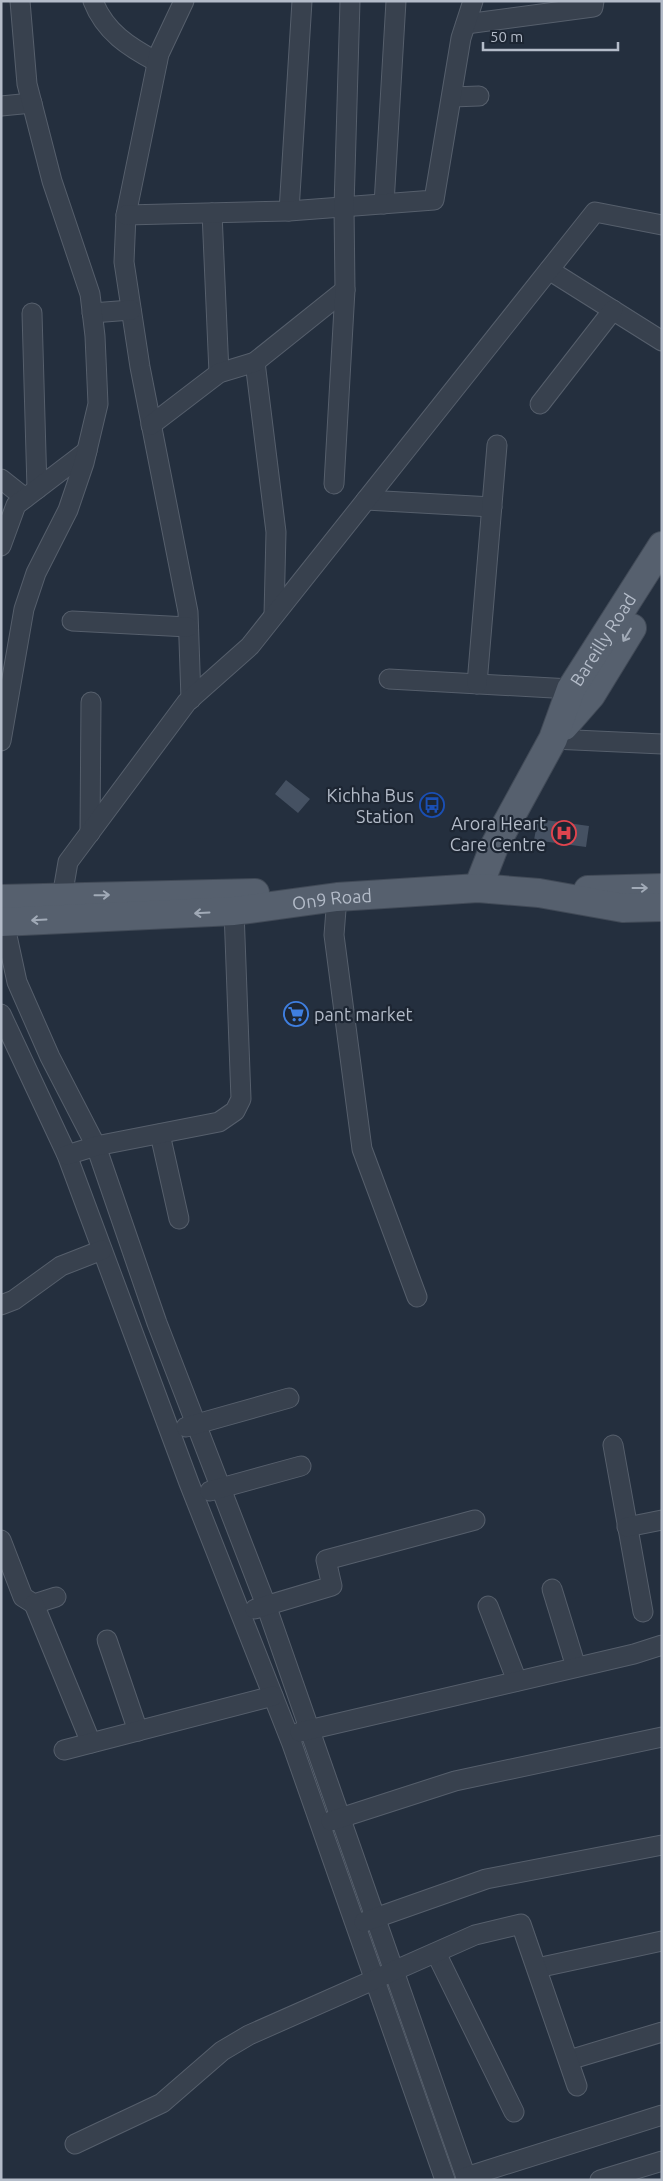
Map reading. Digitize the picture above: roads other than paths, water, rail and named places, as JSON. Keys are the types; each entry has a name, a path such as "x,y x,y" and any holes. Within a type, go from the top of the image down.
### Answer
{"main road":[{"name":"Bareilly Road","path":"478,888 494,847 553,739 571,689 662,546"},
{"name":"Bareilly Road","path":"553,739 591,695 662,579"},
{"name":"On9 Road","path":"2,914 234,911 337,897 478,888 539,893 623,908 662,907"},
{"path":"539,893 662,888"},
{"path":"2,914 62,896 232,892 337,897"}],"street":[{"path":"1,741 24,609 36,573 68,510 87,451 98,404 90,294 52,182 27,84 20,1"},
{"path":"93,1 100,18 130,48 157,62"},
{"path":"184,1 158,54 126,215 124,262 151,425 188,612 191,698"},
{"path":"289,211 302,1"},
{"path":"334,484 345,290 344,207 350,1"},
{"path":"384,204 396,1"},
{"path":"126,215 289,211 434,200 466,24 473,1"},
{"path":"466,24 593,7 594,1"},
{"path":"452,97 479,96"},
{"path":"1,106 32,102"},
{"path":"62,896 68,862 191,698 250,646 595,212 662,225"},
{"path":"212,213 219,373"},
{"path":"549,270 662,341"},
{"path":"151,425 219,373 255,362 345,290"},
{"path":"92,313 131,310"},
{"path":"540,404 613,310"},
{"path":"31,493 32,313"},
{"path":"255,362 276,532 274,615"},
{"path":"477,684 497,446"},
{"path":"1,546 16,505 87,451"},
{"path":"1,479 31,493"},
{"path":"366,500 492,507"},
{"path":"72,621 188,627"},
{"path":"388,679 571,689"},
{"path":"90,833 91,702"},
{"path":"553,739 662,744"},
{"path":"337,897 334,935 362,1149 417,1298"},
{"path":"66,1155 96,1146 219,1122 235,1111 241,1099 234,911"},
{"path":"2,914 17,982 50,1056 96,1146 157,1323 266,1605 466,2179 662,2115"},
{"path":"1,1014 66,1155 195,1497 289,1736 445,2180"},
{"path":"160,1134 179,1219"},
{"path":"1,1306 14,1300 61,1266 102,1250"},
{"path":"171,1433 196,1423 289,1398"},
{"path":"613,1445 643,1612"},
{"path":"195,1497 220,1486 300,1466"},
{"path":"241,1615 266,1605 332,1586 326,1560 475,1520"},
{"path":"627,1527 662,1520"},
{"path":"1,1540 23,1596 34,1604 91,1744"},
{"path":"552,1589 576,1667"},
{"path":"34,1604 56,1597"},
{"path":"488,1606 517,1681"},
{"path":"107,1640 138,1731"},
{"path":"289,1736 310,1729 634,1654 662,1645"},
{"path":"64,1750 273,1696"},
{"path":"320,1824 455,1781 662,1737"},
{"path":"355,1925 486,1878 662,1844"},
{"path":"75,2144 162,2103 222,2051 242,2039 475,1935 521,1924 577,2086"},
{"path":"537,1968 662,1942"},
{"path":"436,1953 514,2112"},
{"path":"569,2060 662,2032"},
{"path":"600,2180 662,2160"}],"place":[{"name":"Kichha Bus Station","path":"432,805"},
{"name":"Arora Heart Care Centre","path":"564,833"},
{"name":"pant market","path":"296,1014"}]}
